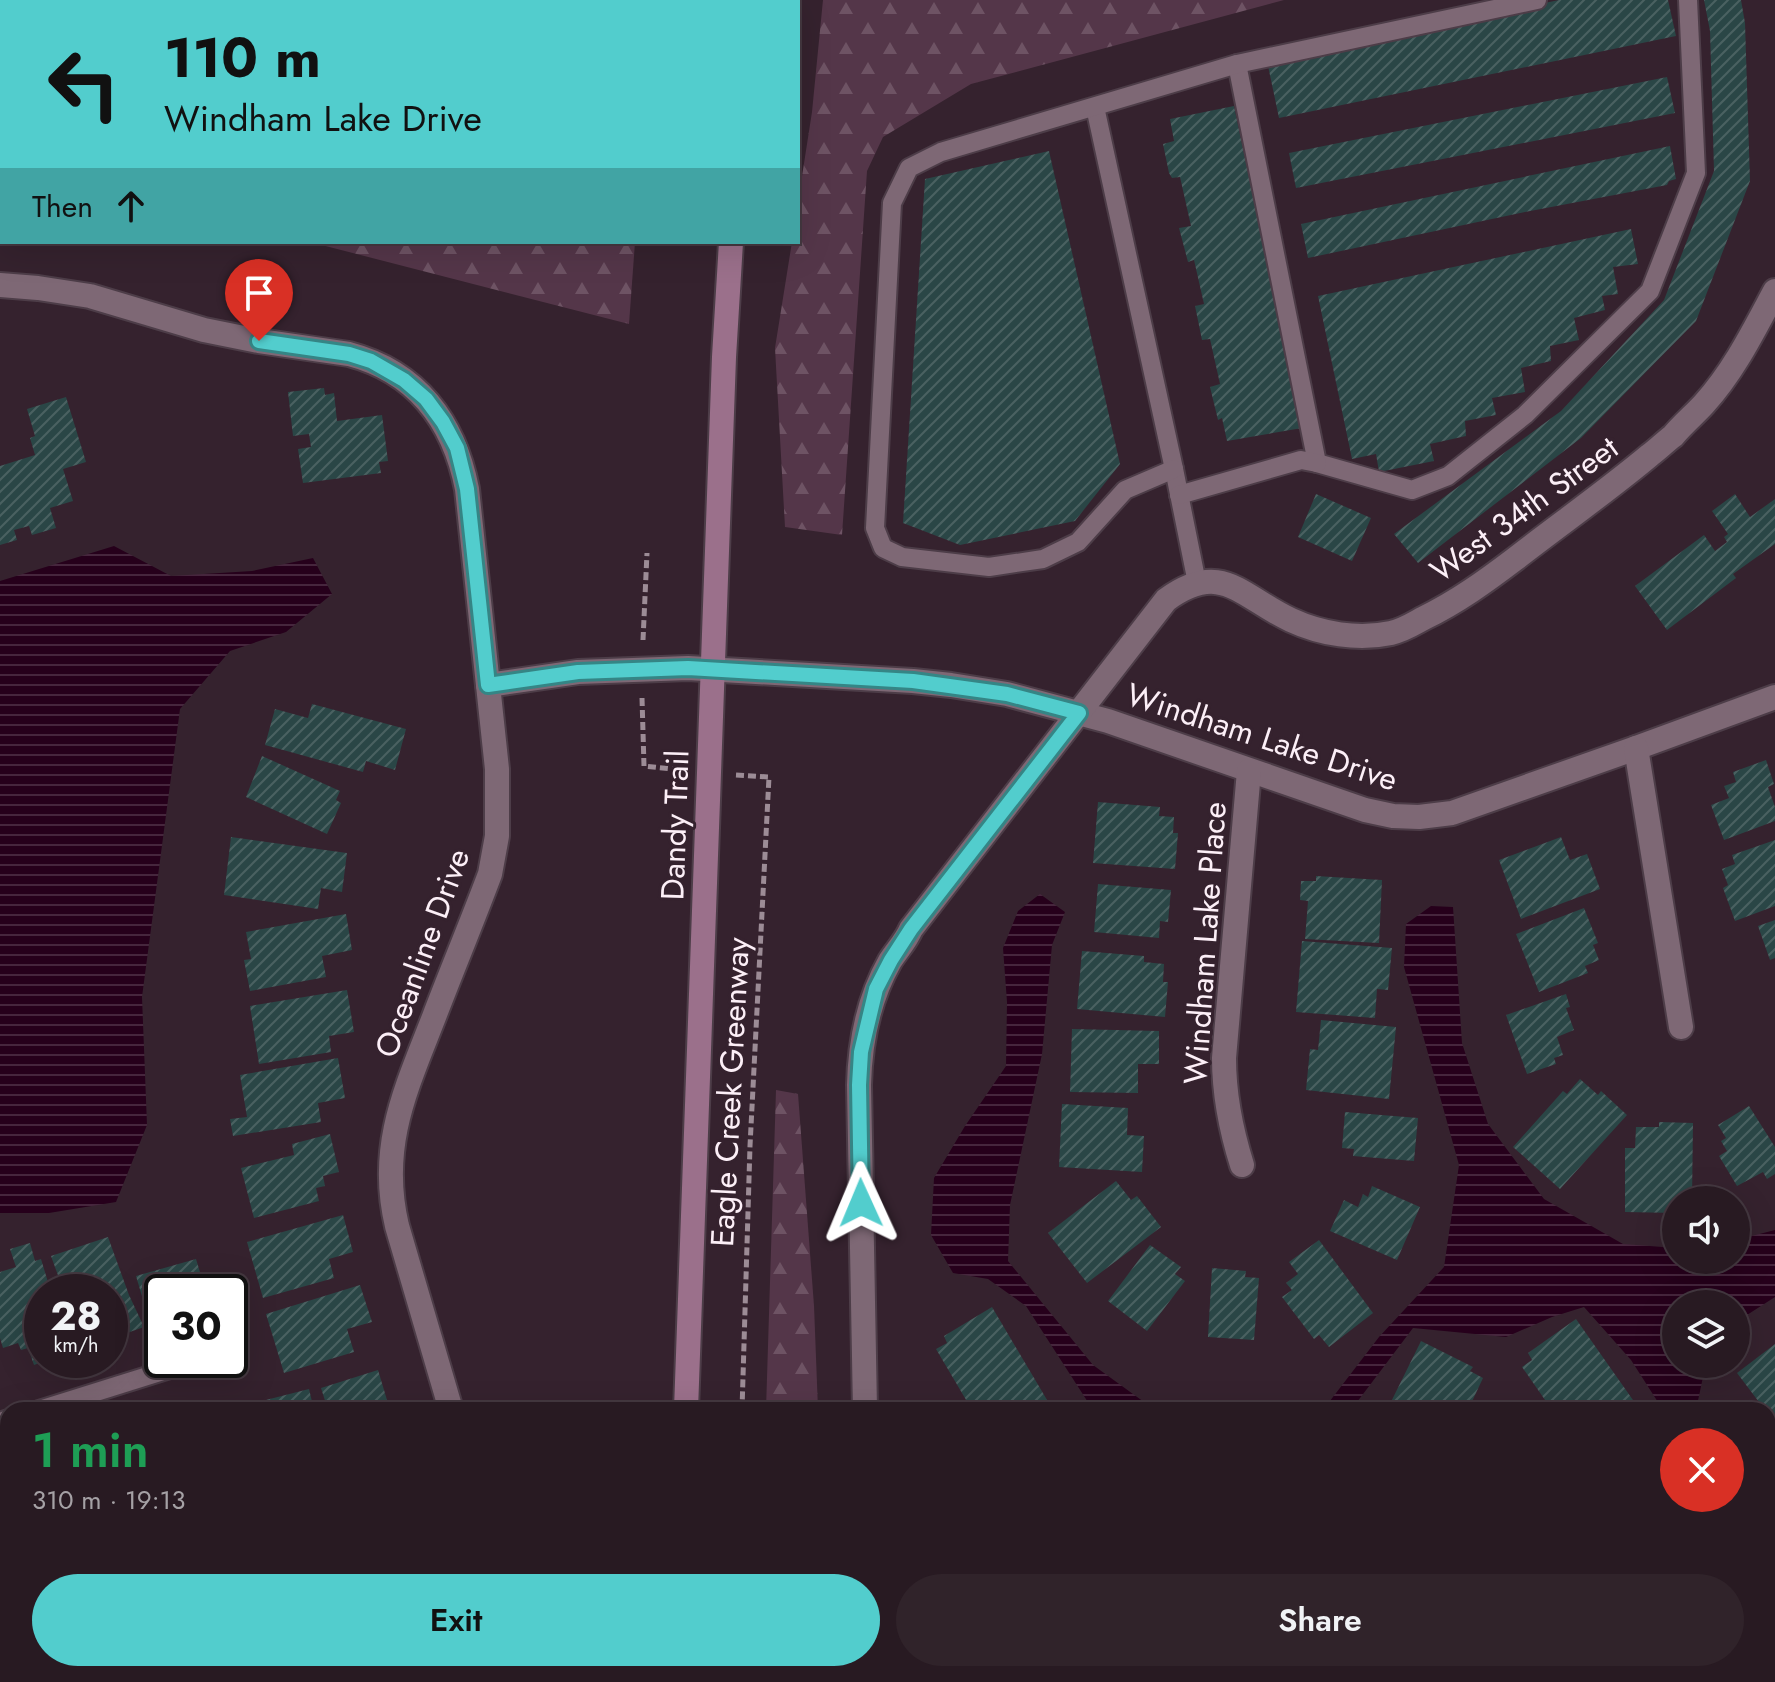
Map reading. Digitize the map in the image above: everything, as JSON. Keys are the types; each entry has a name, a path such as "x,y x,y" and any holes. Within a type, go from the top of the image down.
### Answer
{"main road":[{"name":"Dandy Trail","path":"686,1402 724,357 731,244"}],"street":[{"name":"Oceanline Drive","path":"0,285 90,296 204,330 349,354 371,361 404,380 426,399 457,448 469,504 497,769 497,836 490,874 401,1101 392,1142 390,1170 397,1226 449,1402"},
{"name":"West 34th Street","path":"1197,583 1218,581 1228,584 1295,622 1336,635 1376,635 1412,626 1474,591 1673,436 1715,390 1772,302"},
{"path":"865,1402 859,1085 861,1052 876,989 911,929 1166,600 1181,588 1197,583"},
{"path":"488,685 578,672 713,669"},
{"name":"Windham Lake Drive","path":"713,669 913,681 1007,694 1108,721 1365,810 1419,817 1452,813 1775,697"},
{"path":"1636,748 1681,1027"},
{"name":"Windham Lake Place","path":"1242,1165 1230,1125 1224,1058 1249,771"}],"lane":[{"path":"1174,469 1125,490 1078,542 1043,559 989,567 902,557 883,548 875,528 892,203 909,168 941,152 1237,64 1537,0"},
{"path":"1179,495 1301,460 1412,490 1448,476 1525,415 1650,291 1696,173 1688,0"},
{"path":"1237,64 1317,463"},
{"path":"1095,107 1197,583"},
{"path":"65,1402 144,1377"}],"path":[{"path":"647,553 641,669 644,766 709,773"},
{"name":"Eagle Creek Greenway","path":"709,773 769,777 750,1146 742,1402"}],"green space":[{"path":"823,0 1284,0 971,84 883,137 867,171 842,535 785,527 775,348 792,244 800,244 800,189 812,112"},
{"path":"318,244 635,244 629,324"},
{"path":"776,1090 798,1094 814,1306 818,1402 766,1402"}],"shaded area":[{"path":"114,546 171,576 252,571 313,558 332,594 286,632 230,651 180,709 142,997 147,1125 116,1202 49,1213 0,1213 0,581"},
{"path":"1040,894 1065,912 1052,945 1042,1054 1010,1205 1008,1261 1093,1365 1144,1402 1088,1402 1026,1306 988,1279 953,1273 931,1235 934,1178 1006,1066 1007,1002 1003,948 1018,911"},
{"path":"1431,906 1453,907 1462,1043 1488,1124 1544,1199 1623,1244 1662,1247 1662,1274 1750,1274 1750,1236 1775,1230 1775,1297 1750,1313 1750,1290 1662,1290 1662,1378 1703,1378 1698,1402 1658,1402 1631,1360 1584,1307 1506,1337 1413,1328 1357,1402 1329,1402 1379,1337 1444,1267 1459,1165 1404,967 1406,924"}],"building":[{"path":"1559,0 1668,0 1676,36 1279,118 1267,61"},
{"path":"1704,0 1741,0 1745,23 1750,181 1696,321 1581,438 1418,563 1394,534 1561,411 1664,300 1714,171 1710,31"},
{"path":"1667,77 1675,113 1296,188 1289,153"},
{"path":"1234,106 1302,428 1227,441 1210,387 1220,384 1210,339 1202,340 1195,306 1204,304 1194,260 1188,262 1179,228 1191,226 1180,177 1172,178 1169,173 1163,144 1174,141 1170,119"},
{"path":"1670,146 1676,179 1667,185 1308,258 1301,224"},
{"path":"1049,151 1120,464 1075,521 960,545 903,523 925,179"},
{"path":"1631,229 1638,264 1613,267 1618,294 1602,296 1605,310 1574,318 1579,340 1550,346 1551,361 1521,368 1525,392 1492,398 1496,415 1465,421 1466,436 1430,444 1434,461 1379,472 1376,454 1352,459 1318,296"},
{"path":"324,388 325,395 334,393 337,421 382,415 388,461 379,462 381,473 303,483 298,449 311,447 309,434 293,436 288,392"},
{"path":"66,397 86,462 63,469 73,501 50,508 56,528 32,535 29,526 14,530 17,540 0,545 0,466 35,455 30,438 35,436 27,409"},
{"path":"1316,494 1371,518 1352,561 1298,537"},
{"path":"1735,494 1750,517 1775,499 1775,544 1733,574 1736,578 1667,630 1635,586 1704,535 1715,551 1727,542 1724,537 1728,534 1712,511"},
{"path":"312,704 406,729 395,770 366,761 363,772 265,745 275,709 308,718"},
{"path":"262,756 340,791 336,800 341,803 327,834 246,797"},
{"path":"1766,760 1774,784 1768,787 1775,807 1775,821 1724,840 1711,805 1729,798 1724,786 1736,782 1733,772"},
{"path":"1098,802 1160,807 1159,816 1174,817 1173,833 1178,833 1175,869 1093,863"},
{"path":"231,837 347,853 342,892 321,888 318,909 224,895"},
{"path":"1561,837 1570,860 1587,854 1600,889 1521,919 1499,860"},
{"path":"1775,840 1775,906 1735,921 1723,888 1728,885 1722,869 1735,864 1732,855"},
{"path":"1316,876 1382,880 1379,943 1305,939 1308,901 1300,900 1301,881 1316,881"},
{"path":"1098,884 1171,890 1168,922 1160,921 1159,938 1094,932"},
{"path":"1584,908 1598,943 1593,945 1599,960 1585,966 1588,973 1539,992 1516,934"},
{"path":"346,914 352,950 322,956 326,977 250,991 244,960 251,959 246,932"},
{"path":"1775,920 1775,958 1770,960 1758,926"},
{"path":"1302,941 1392,948 1388,990 1377,989 1375,1018 1296,1012"},
{"path":"1082,951 1144,956 1144,962 1164,964 1163,982 1168,982 1165,1017 1077,1009"},
{"path":"347,990 354,1032 329,1036 331,1052 259,1064 250,1006"},
{"path":"1566,994 1570,1007 1566,1008 1574,1030 1557,1037 1563,1055 1554,1058 1556,1064 1527,1074 1506,1015"},
{"path":"1321,1020 1396,1027 1389,1099 1306,1090 1310,1049 1318,1050"},
{"path":"1072,1029 1159,1031 1159,1064 1138,1064 1138,1093 1070,1092"},
{"path":"338,1058 345,1098 318,1103 321,1122 233,1136 230,1119 247,1117 240,1075"},
{"path":"1580,1079 1598,1095 1601,1091 1627,1115 1560,1189 1513,1147 1563,1091 1567,1094"},
{"path":"1062,1104 1128,1108 1127,1135 1144,1136 1142,1172 1059,1167"},
{"path":"1749,1106 1775,1147 1775,1174 1767,1179 1763,1172 1737,1186 1719,1156 1727,1151 1721,1141 1726,1138 1718,1125"},
{"path":"1345,1112 1418,1118 1414,1161 1353,1156 1354,1149 1342,1148"},
{"path":"1659,1122 1693,1123 1692,1186 1662,1186 1662,1213 1625,1212 1625,1148 1635,1148 1636,1127 1659,1127"},
{"path":"330,1134 339,1172 323,1176 325,1186 316,1188 319,1201 254,1218 241,1168 294,1155 292,1144"},
{"path":"1116,1181 1131,1200 1137,1196 1161,1227 1087,1283 1048,1233"},
{"path":"1372,1186 1420,1207 1397,1260 1330,1231 1344,1200 1358,1207 1363,1194 1368,1197"},
{"path":"343,1215 353,1252 329,1259 334,1278 263,1298 247,1242"},
{"path":"108,1237 121,1274 58,1274 51,1256"},
{"path":"1319,1240 1373,1313 1329,1347 1319,1335 1314,1339 1282,1297 1292,1290 1286,1283 1298,1274 1289,1262"},
{"path":"30,1243 35,1261 41,1259 46,1274 24,1274 24,1349 21,1350 18,1343 3,1348 0,1338 0,1272 16,1267 10,1249"},
{"path":"1150,1245 1181,1267 1175,1274 1185,1281 1147,1331 1108,1301"},
{"path":"196,1259 201,1274 144,1274 144,1303 136,1276"},
{"path":"1212,1268 1246,1271 1245,1277 1259,1278 1254,1340 1208,1337"},
{"path":"360,1285 372,1322 347,1329 354,1352 284,1373 266,1314"},
{"path":"128,1292 129,1295 144,1327 128,1333"},
{"path":"992,1307 1048,1402 967,1402 936,1349 947,1343 944,1336"},
{"path":"1576,1319 1634,1402 1546,1402 1522,1367 1532,1360 1528,1353"},
{"path":"1421,1341 1473,1367 1470,1371 1483,1378 1472,1402 1391,1402"},
{"path":"1775,1344 1775,1402 1759,1402 1741,1378 1750,1378 1750,1363"},
{"path":"378,1370 388,1402 325,1402 321,1388"},
{"path":"309,1389 312,1402 258,1402"}],"route":[{"path":"259,341 349,354 371,361 404,380 426,399 449,431 463,466 467,489 488,685 578,672 688,668 913,681 1007,694 1079,713 911,929 876,989 861,1052 861,1203"}]}
